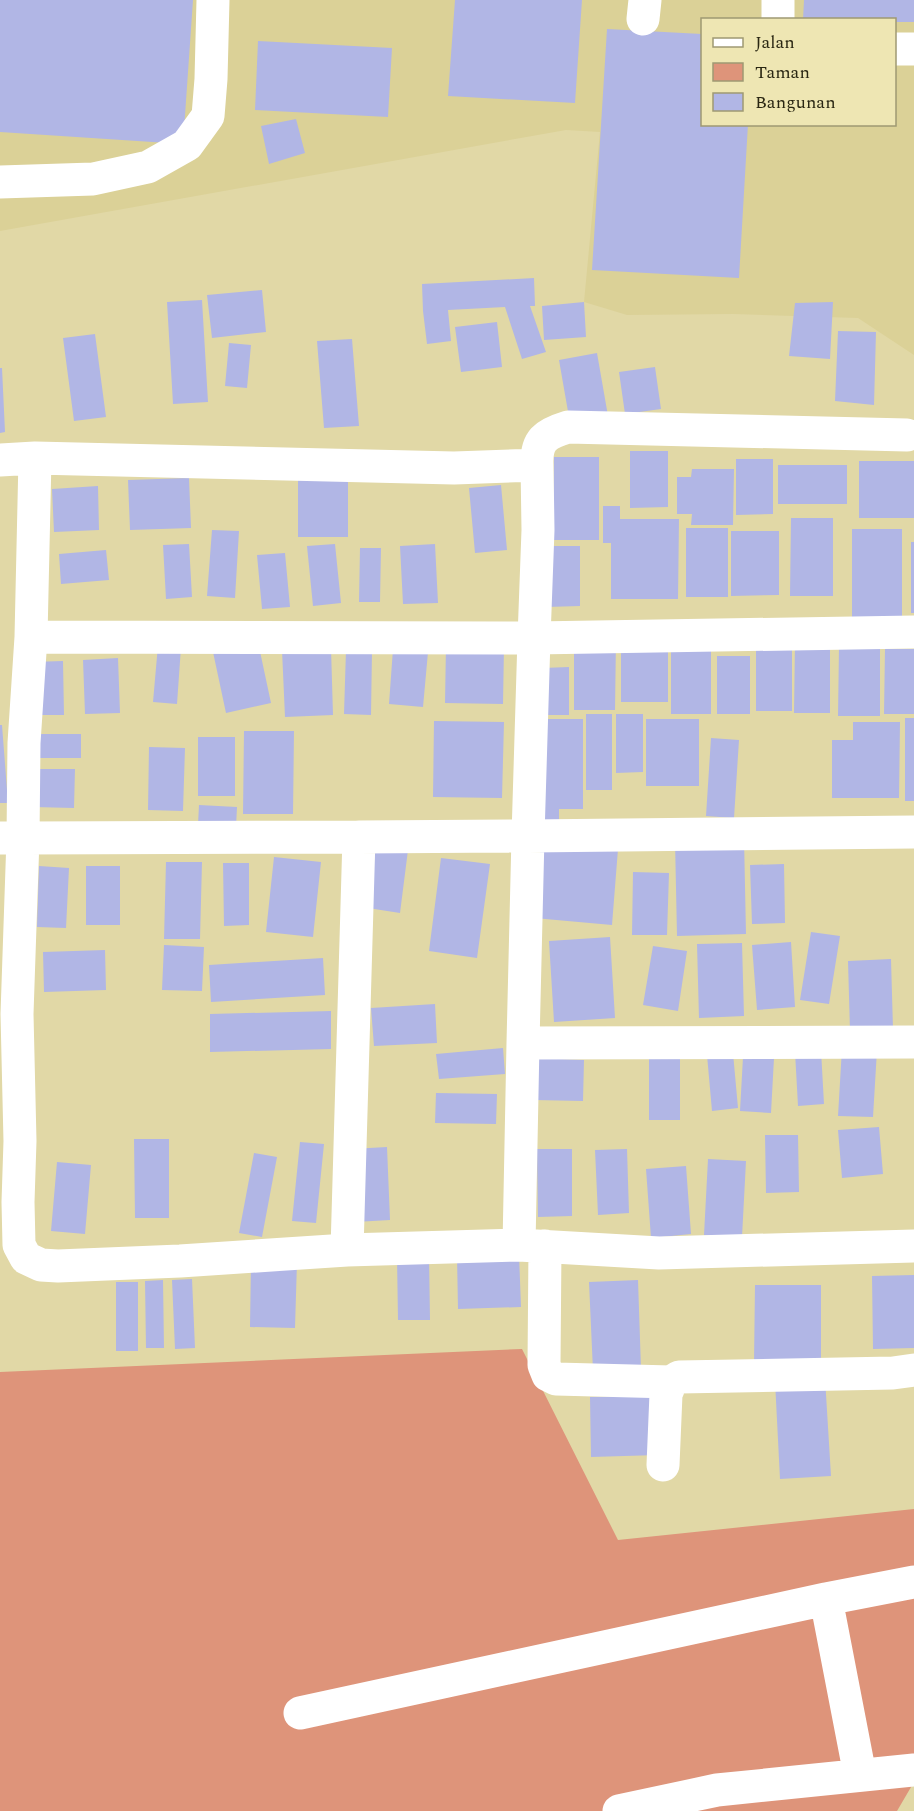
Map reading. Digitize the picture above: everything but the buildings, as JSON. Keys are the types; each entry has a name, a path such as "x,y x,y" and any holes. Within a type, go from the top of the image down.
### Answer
{"street":[{"path":"0,182 93,179 148,167 187,145 208,116 213,0"},
{"path":"778,0 778,18"},
{"path":"896,48 914,49"},
{"path":"907,435 568,428 551,432 540,442 536,454 538,530 523,1044 532,1246 544,1365 548,1375 556,1379 671,1382 679,1377 892,1373 914,1370"},
{"path":"0,460 35,458 454,468 537,465"},
{"path":"35,458 31,637 24,742 11,838 20,1141 19,1245 26,1258 41,1265 58,1266 347,1250 532,1246 659,1253 914,1246"},
{"path":"31,637 534,638 914,632"},
{"path":"11,838 914,832"},
{"path":"347,1250 359,837"},
{"path":"523,1044 914,1042"},
{"path":"663,1465 666,1394 671,1382"},
{"path":"300,1713 914,1582"},
{"path":"826,1599 860,1775"},
{"path":"619,1811 717,1790 914,1770"}],"shaded area":[{"path":"0,0 914,0 914,355 858,318 733,314 627,315 584,302 600,132 566,130 0,231"}],"green space":[{"path":"522,1349 618,1540 914,1509 914,1782 897,1811 0,1811 0,1372"}]}
